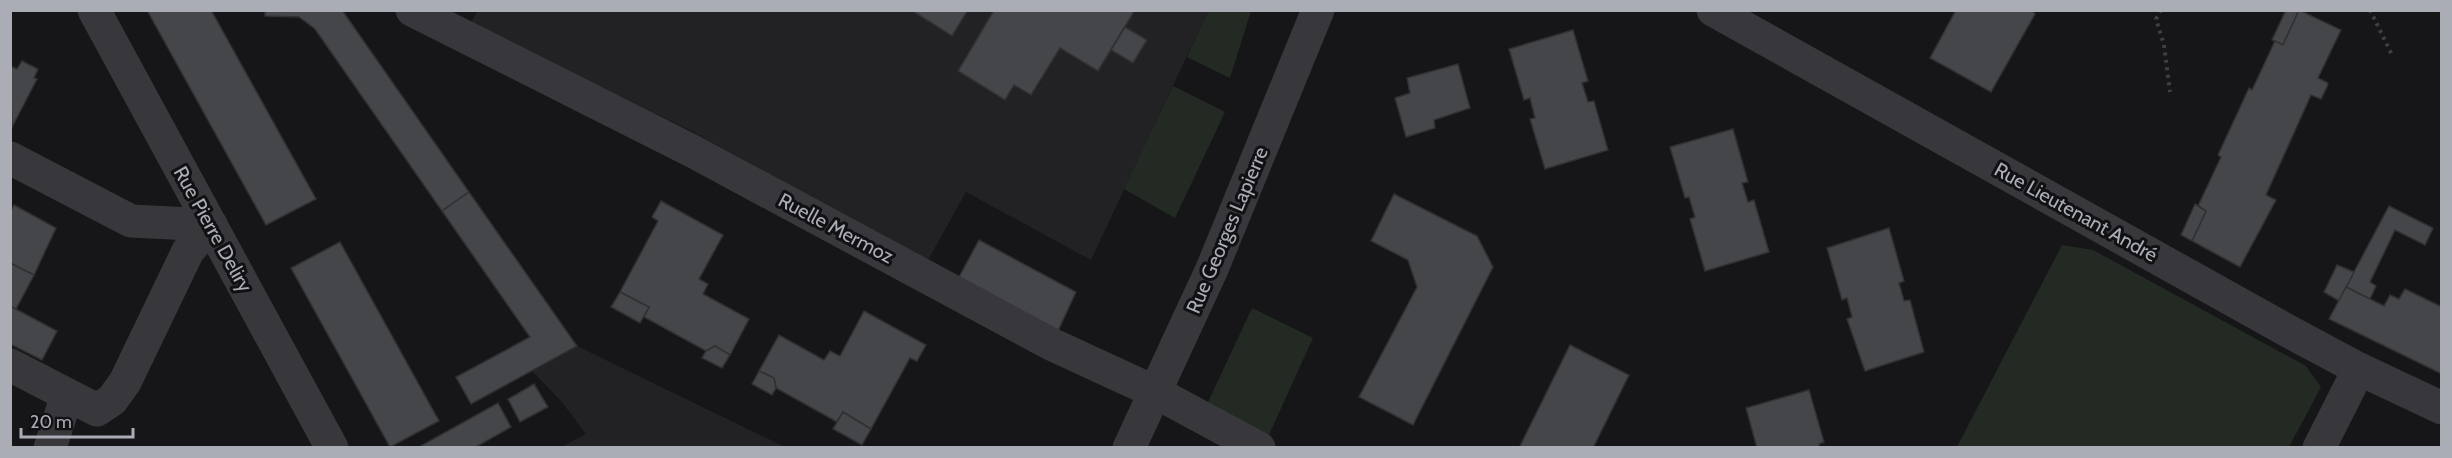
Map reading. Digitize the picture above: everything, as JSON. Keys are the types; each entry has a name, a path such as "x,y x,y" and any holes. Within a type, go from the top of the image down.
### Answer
{"street":[{"name":"Rue Pierre Deliry","path":"94,10 332,447"},
{"name":"Ruelle Mermoz","path":"412,10 694,152 1051,344 1155,392 1259,447"},
{"name":"Rue Georges Lapierre","path":"1129,447 1212,269 1318,10"},
{"name":"Rue Lieutenant André","path":"1713,10 2359,369 2442,408"},
{"path":"10,158 131,221 211,225"},
{"path":"10,366 97,410 112,400 125,382 188,251 211,225"},
{"path":"2319,447 2359,369"},
{"path":"50,447 67,395"}],"path":[{"path":"2161,10 2156,19 2164,45 2170,92"},
{"path":"2370,10 2392,55"}],"shaded area":[{"path":"478,10 1208,11 1091,260 966,192 927,262 693,132 470,24"},
{"path":"1208,11 1251,11 1230,78 1187,57"},
{"path":"1173,86 1225,112 1175,218 1124,189"},
{"path":"2062,245 2093,250 2306,366 2321,387 2289,447 1957,447"},
{"path":"1252,308 1313,338 1268,437 1208,402"},
{"path":"577,346 786,447 561,447 586,434 561,401 532,371"}],"building":[{"path":"150,10 211,10 316,199 266,225 148,12"},
{"path":"265,10 342,10 469,192 442,211 315,29 299,17 265,16"},
{"path":"911,10 968,10 952,36"},
{"path":"994,10 1135,10 1098,71 1060,48 1031,95 1014,85 1005,100 958,71"},
{"path":"1956,10 2032,10 2035,14 1991,92 1930,58"},
{"path":"2286,10 2299,10 2283,45 2272,40"},
{"path":"2299,10 2341,30 2318,78 2328,83 2327,87 2321,99 2311,95 2266,195 2276,200 2240,267 2192,241 2206,211 2198,206 2221,157 2218,155 2249,88 2252,90 2275,41 2283,45"},
{"path":"1125,27 1147,40 1133,63 1111,50"},
{"path":"1573,30 1588,81 1582,83 1588,102 1594,101 1608,150 1545,169 1530,119 1535,118 1530,98 1524,100 1509,49"},
{"path":"22,61 38,69 34,78 37,79 12,127 10,66 17,69"},
{"path":"1458,64 1470,108 1434,120 1435,128 1406,137 1395,98 1410,93 1407,78"},
{"path":"1733,129 1748,182 1742,183 1748,202 1754,200 1769,252 1705,271 1690,219 1695,217 1689,197 1685,198 1670,147"},
{"path":"469,192 577,346 471,404 456,377 530,337 442,211"},
{"path":"1394,194 1477,236 1493,267 1413,425 1359,397 1417,287 1408,260 1371,241"},
{"path":"661,201 723,235 699,279 708,284 703,294 749,319 730,355 715,346 706,351 644,317 649,307 620,292 658,221 652,217"},
{"path":"2195,204 2206,211 2192,241 2181,235"},
{"path":"14,205 56,228 34,275 10,263 10,213"},
{"path":"2389,206 2433,228 2425,245 2395,230 2370,282 2376,286 2370,299 2346,287"},
{"path":"1889,228 1904,281 1899,283 1904,301 1910,300 1924,352 1865,371 1847,319 1852,317 1847,298 1842,300 1827,248"},
{"path":"979,240 1076,292 1057,333 958,279"},
{"path":"340,242 439,421 390,447 291,268"},
{"path":"10,263 34,275 16,309 10,306"},
{"path":"2337,265 2354,272 2339,301 2324,292"},
{"path":"2346,287 2384,306 2390,295 2399,299 2405,289 2442,307 2442,374 2329,319"},
{"path":"620,292 649,307 640,323 611,307"},
{"path":"10,306 57,331 42,360 10,344"},
{"path":"864,311 926,345 917,361 910,358 871,429 843,412 837,422 776,388 774,378 759,371 779,335 824,360 830,351 840,356"},
{"path":"1570,345 1629,375 1593,448 1519,448"},
{"path":"715,346 730,355 722,368 702,358 706,351"},
{"path":"759,371 774,378 776,388 772,395 752,384"},
{"path":"534,384 548,407 520,422 508,399"},
{"path":"1809,390 1824,442 1819,444 1820,448 1757,448 1746,408"},
{"path":"498,403 511,427 474,448 417,448"},
{"path":"843,412 871,429 862,445 833,429"}]}
